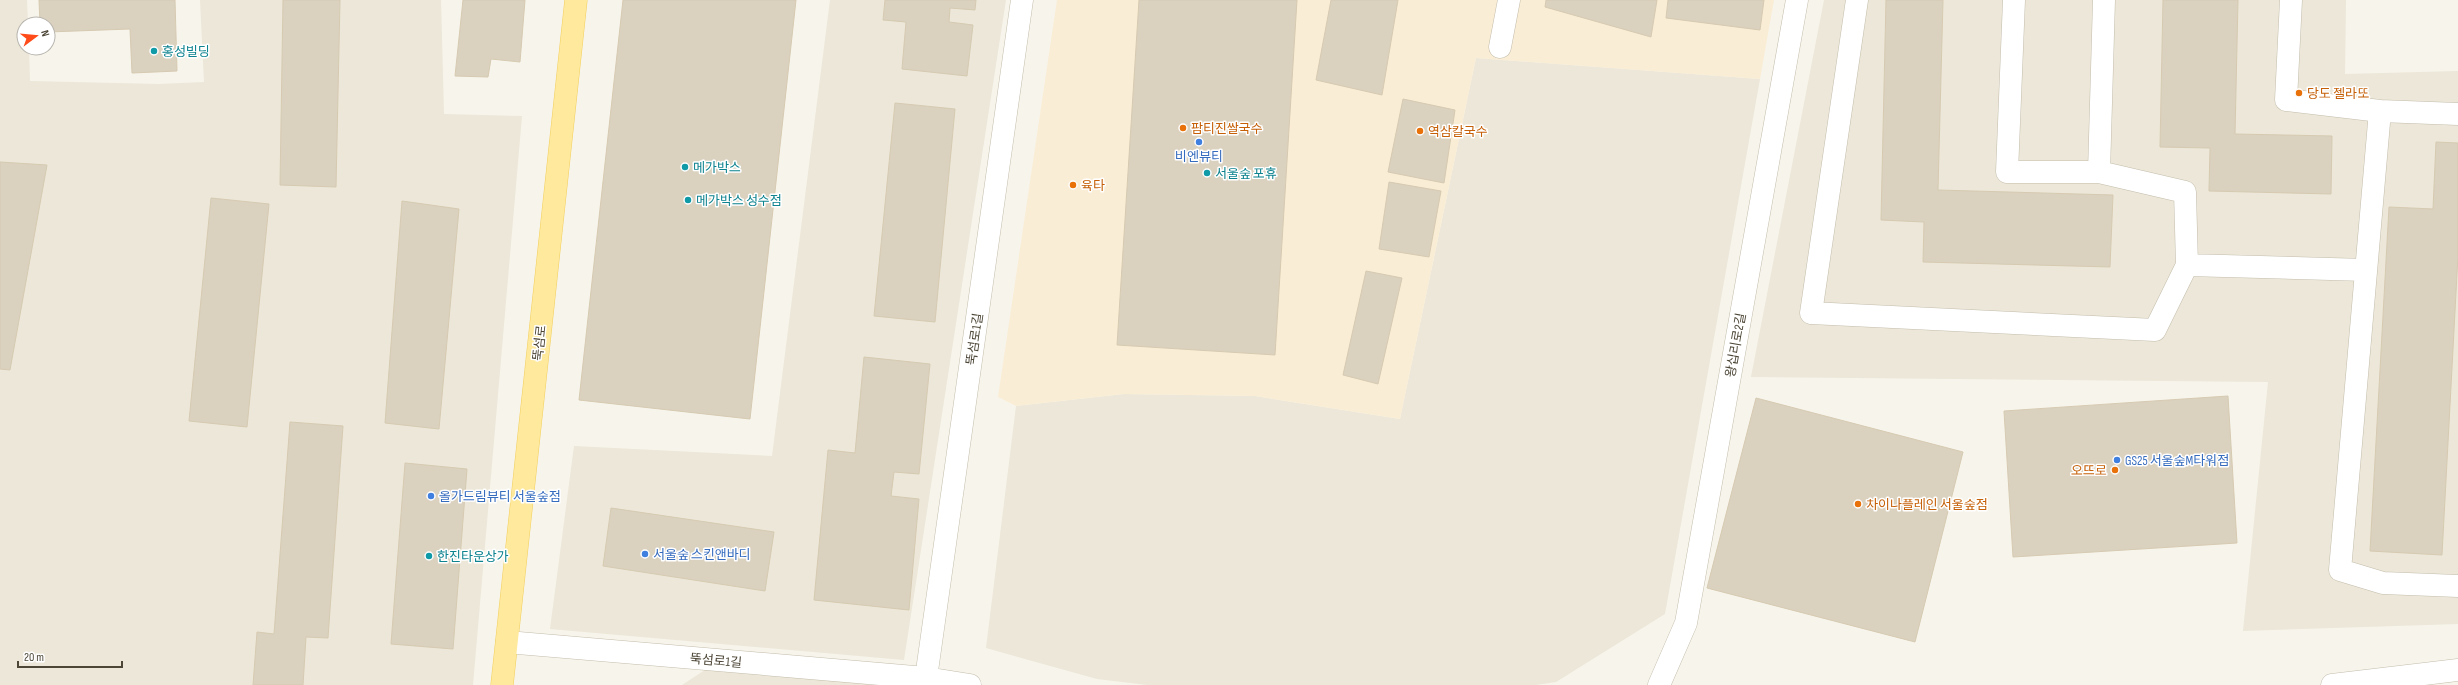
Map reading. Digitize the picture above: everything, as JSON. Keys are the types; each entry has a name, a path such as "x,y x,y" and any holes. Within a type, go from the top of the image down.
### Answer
{"main road":[{"name":"뚝섬로","path":"502,685 576,0"}],"street":[{"name":"뚝섬로1길","path":"926,678 1022,0"},
{"path":"1500,47 1509,0"},
{"name":"왕십리로2길","path":"1659,685 1686,622 1797,0"},
{"path":"1858,0 1811,313 2155,330 2188,265 2185,192 2099,172 2006,172 2014,0"},
{"path":"2099,172 2104,0"},
{"path":"2291,0 2286,100 2380,110 2458,114"},
{"path":"2380,110 2340,570 2384,583 2458,586"},
{"path":"2188,265 2366,270"},
{"name":"뚝섬로1길","path":"507,642 926,678 970,685"},
{"path":"2332,685 2359,683 2458,670"}],"shaded area":[{"path":"0,0 27,0 28,16 16,16 16,56 29,56 30,81 159,84 204,82 200,0 441,0 444,114 522,116 473,685 0,685"},
{"path":"830,0 1006,0 904,660 550,629 574,446 772,456"},
{"path":"1057,0 1774,0 1760,79 1476,58 1400,419 1255,396 1124,394 1016,406 998,397"},
{"path":"1824,0 2346,0 2345,74 2458,71 2458,624 2243,631 2268,382 1751,377"},
{"path":"1476,58 1760,79 1665,614 1556,682 1536,685 1147,685 1097,679 986,648 1016,406 1124,394 1255,396 1400,419"},
{"path":"708,668 893,685 682,685"}],"building":[{"name":"홍성빌딩","path":"39,0 175,0 177,71 132,73 130,29 56,32 56,16 40,16"},
{"path":"283,0 340,0 336,187 280,185"},
{"path":"463,0 525,0 520,62 491,59 488,77 455,76"},
{"name":"메가박스 성수점","path":"623,0 796,0 750,419 579,400"},
{"path":"885,0 976,0 975,10 950,8 949,22 973,25 967,76 902,69 906,22 883,20"},
{"name":"서울숲 포휴","path":"1139,0 1297,0 1275,355 1117,345"},
{"path":"1331,0 1398,0 1382,95 1316,80"},
{"path":"1546,0 1657,0 1651,37 1545,7"},
{"path":"1668,0 1764,0 1760,30 1666,18"},
{"path":"1886,0 1943,0 1938,190 2113,195 2110,267 1923,262 1924,222 1881,220"},
{"path":"2163,0 2238,0 2235,134 2332,136 2331,194 2209,191 2210,148 2160,147"},
{"path":"1403,99 1455,110 1444,183 1388,172"},
{"path":"895,103 955,109 935,322 874,316"},
{"path":"2436,142 2458,143 2458,255 2442,555 2370,551 2389,207 2433,209"},
{"path":"0,162 47,165 10,370 0,369"},
{"path":"1389,182 1441,191 1429,257 1379,249"},
{"path":"211,198 269,204 247,427 189,421"},
{"path":"402,201 459,209 439,429 385,423"},
{"path":"1366,271 1402,278 1378,384 1343,375"},
{"path":"864,357 930,364 919,474 894,472 891,496 919,499 909,610 814,600 828,450 855,453"},
{"path":"2228,396 2237,543 2013,557 2004,411"},
{"path":"1756,398 1963,452 1915,642 1707,588"},
{"path":"290,422 343,426 328,638 306,637 303,685 253,685 257,632 274,634"},
{"name":"한진타운상가","path":"405,463 467,469 453,649 391,644"},
{"path":"611,508 774,532 765,591 603,566"}],"place":[{"name":"홍성빌딩","path":"154,51"},
{"name":"당도 젤라또","path":"2299,93"},
{"name":"팜티진쌀국수","path":"1183,128"},
{"name":"역삼칼국수","path":"1420,131"},
{"name":"비엔뷰티","path":"1199,142"},
{"name":"메가박스","path":"685,167"},
{"name":"서울숲 포휴","path":"1207,173"},
{"name":"육타","path":"1073,185"},
{"name":"메가박스 성수점","path":"688,200"},
{"name":"GS25 서울숲M타워점","path":"2117,460"},
{"name":"오뜨로","path":"2115,470"},
{"name":"올가드림뷰티 서울숲점","path":"431,496"},
{"name":"차이나플레인 서울숲점","path":"1858,504"},
{"name":"서울숲 스킨앤바디","path":"645,554"},
{"name":"한진타운상가","path":"429,556"}]}
